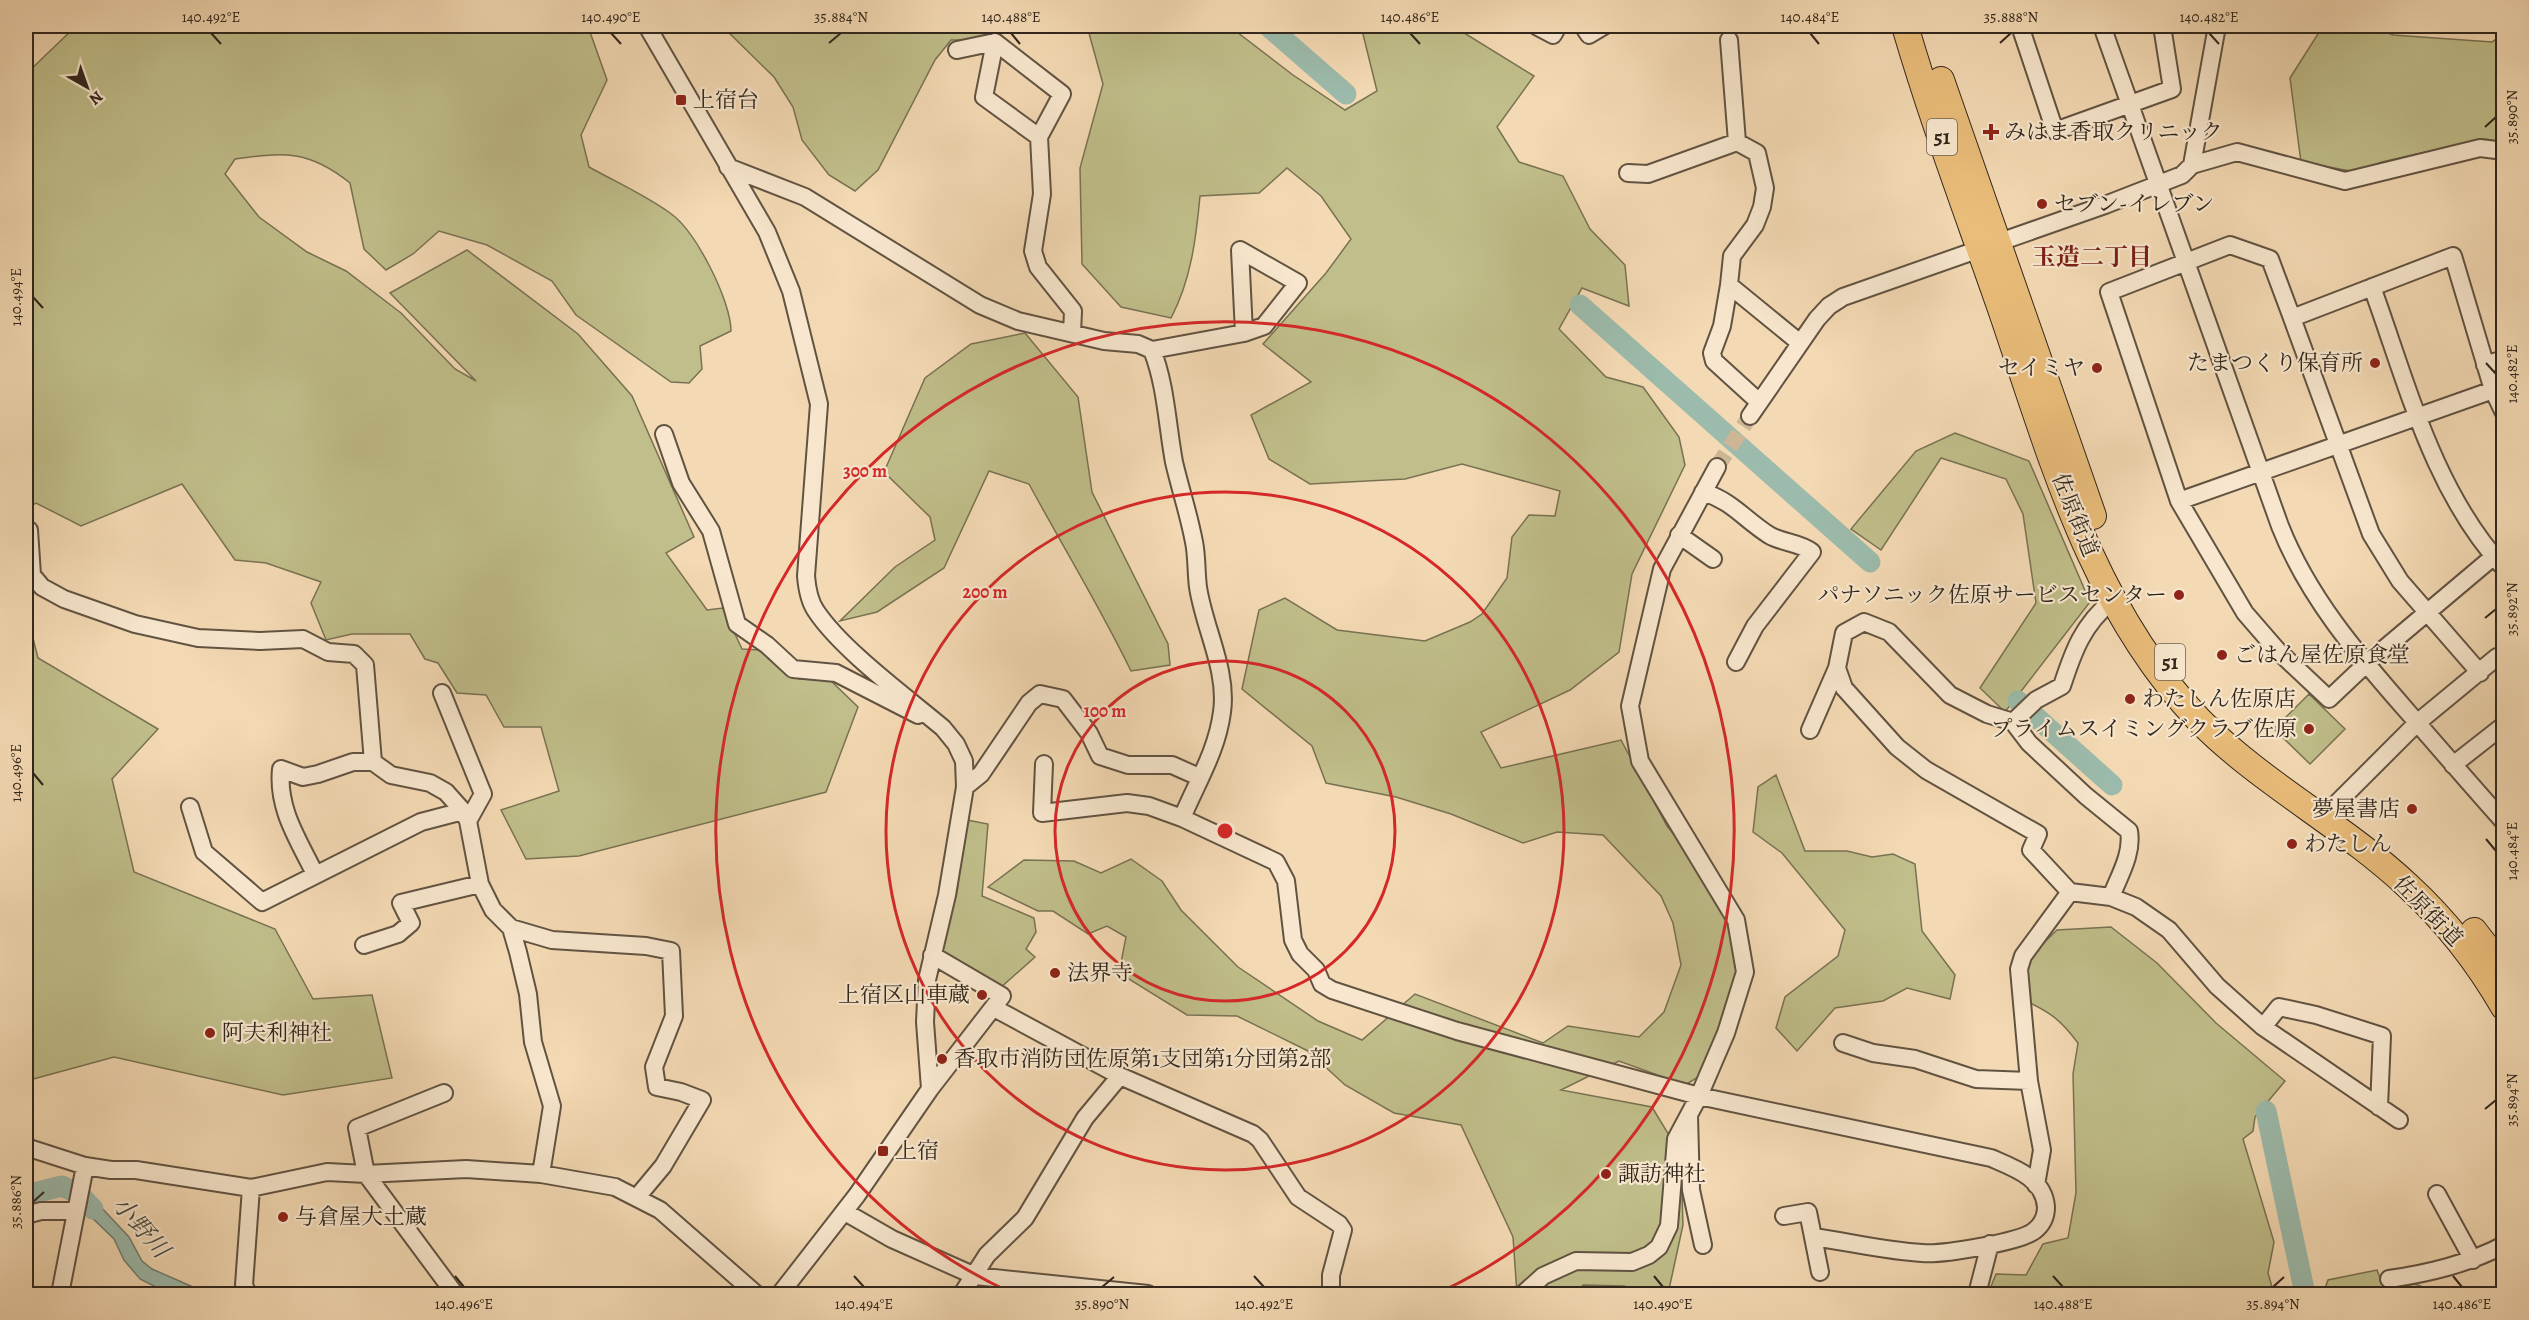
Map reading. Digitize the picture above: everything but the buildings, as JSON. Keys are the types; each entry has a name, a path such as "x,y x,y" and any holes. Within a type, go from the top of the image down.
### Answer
{"highway":[{"name":"佐原街道","path":"1905,26 2113,565 2140,618 2177,672 2215,715 2248,745 2420,876 2474,932 2504,970"},
{"name":"佐原街道","path":"1923,26 2064,490 2112,601 2142,650 2200,720 2242,760 2408,885 2461,943 2487,978 2504,1007"}],"street":[{"path":"647,26 767,232 791,291 819,404 806,576 808,594 814,610 845,643 943,728 956,744 964,761 964,787 957,841 927,980 925,1022 930,1089"},
{"path":"1536,26 1553,35 1558,26"},
{"path":"1583,26 1589,35 1604,26"},
{"path":"2020,26 2055,131 2172,89 2162,26"},
{"path":"2102,26 2261,473 2301,574 2324,610 2366,664 2504,822"},
{"path":"2192,165 2217,26"},
{"path":"1729,40 1737,142"},
{"path":"957,50 996,42 1062,94 1039,137 1042,194 1033,251 1038,267 1072,310 1072,333"},
{"path":"996,42 984,98 1039,137"},
{"path":"1628,173 1648,174 1737,142 1757,153 1765,188 1762,207 1755,225 1732,256 1722,326 1712,353 1714,361 1755,409 1800,343 1829,306 1843,297 2105,205 2182,175 2192,165 2237,152 2345,181 2480,148 2504,151"},
{"path":"728,167 805,197 980,305 1018,321 1104,341 1138,344 1152,350 1244,333 1264,326 1298,283 1240,250 1244,333"},
{"path":"2372,287 2433,456 2458,507 2498,562 2425,613 2329,699 2278,651 2245,613 2179,501 2109,292 2230,245 2270,259 2371,534 2400,581 2425,613 2480,673"},
{"path":"2292,318 2453,256 2493,390 2504,413"},
{"path":"1729,285 1800,343"},
{"path":"1152,350 1159,369 1175,463 1194,543 1198,587 1223,685 1223,710 1217,739 1208,765 1199,777 1182,818"},
{"path":"2485,365 2504,359"},
{"path":"2179,501 2493,390"},
{"path":"664,434 681,483 711,531 736,624 767,645 793,669 836,673 943,728"},
{"path":"1523,1294 1543,1276 1576,1261 1632,1262 1649,1255 1659,1247 1669,1226 1676,1138 1699,1096 1734,1010 1744,972 1736,920 1640,761 1630,706 1662,569 1717,467"},
{"path":"1703,492 1723,498 1771,536 1802,545 1812,552 1755,626 1736,662"},
{"path":"29,530 32,575 42,587 64,598 135,624 198,638 303,639 328,652 354,654 365,665 367,676 373,762"},
{"path":"1679,535 1713,559"},
{"path":"2015,719 2036,700 2062,686 2076,643 2097,613 2112,601"},
{"path":"1810,730 1837,668 1844,633 1864,622 1889,632 1950,695 1987,714 2015,719 2029,743 2085,796 2129,831 2131,843 2111,897"},
{"path":"2332,808 2417,723 2497,657"},
{"path":"1837,668 1844,688 1897,747 1926,770 2038,834 2031,850 2070,892 2111,897 2136,908 2169,930 2217,986 2263,1027 2399,1120"},
{"path":"190,807 204,852 262,902 421,822 466,816 483,794 442,693"},
{"path":"964,787 981,774 1029,703 1040,694 1063,699 1089,733 1100,756 1128,765 1172,765 1199,777"},
{"path":"2453,765 2504,725"},
{"path":"315,874 284,812 279,789 281,769 303,777 353,762 373,762 390,775 430,783 446,792 466,816 480,884 493,910 511,928 552,940 646,946 672,951 674,1016 654,1067 657,1087 681,1092 702,1101 663,1166 638,1196"},
{"path":"1044,764 1042,813 1127,803 1149,806 1182,818 1276,862 1286,881 1293,940 1300,954 1316,970 1322,984 1332,990 1457,1031 1699,1096 1968,1151 1991,1158 2029,1175 2046,1204 2046,1213 2041,1224 2033,1233 1990,1244 1924,1254 1813,1237"},
{"path":"364,945 398,934 411,923 401,903 480,884"},
{"path":"2036,1185 2042,1150 2029,1082 2019,969 2023,956 2070,892"},
{"path":"511,928 528,994 533,1042 552,1106 541,1174"},
{"path":"780,1294 845,1212 930,1089 1002,996 932,955"},
{"path":"2263,1027 2279,1007 2316,1015 2382,1036 2379,1107"},
{"path":"994,1008 1120,1076 1244,1130 1260,1140 1298,1197 1339,1224 1343,1230 1331,1275 1331,1294"},
{"path":"1844,1043 1873,1053 1915,1059 1977,1079 2029,1082"},
{"path":"962,1294 987,1256 1025,1218 1085,1118 1120,1076"},
{"path":"444,1093 357,1128 366,1174 455,1294"},
{"path":"1689,1112 1691,1190 1703,1245"},
{"path":"26,1147 85,1166 111,1170 136,1170 252,1188 327,1172 366,1174 466,1169 541,1174 615,1187 638,1196 660,1210 756,1294"},
{"path":"60,1294 75,1206 85,1166"},
{"path":"248,1294 244,1285 252,1188"},
{"path":"2437,1194 2473,1260"},
{"path":"26,1215 75,1206"},
{"path":"845,1212 892,1239 975,1276 1066,1290 1148,1294"},
{"path":"1784,1216 1808,1212 1820,1272"},
{"path":"1977,1294 1990,1244"},
{"path":"2389,1279 2429,1273 2473,1260 2504,1245"}],"shaded area":[{"path":"76,26 585,26 590,32 607,80 581,135 589,167 651,200 680,222 701,250 725,302 731,331 700,346 702,369 689,383 671,382 576,315 552,281 487,245 439,231 413,254 386,270 364,249 350,183 322,164 296,156 268,155 235,159 225,174 259,217 307,252 346,271 401,313 455,369 476,381 390,293 467,250 578,334 632,396 694,537 666,553 707,610 723,608 742,649 760,650 799,679 830,680 858,707 826,792 579,856 526,859 501,810 559,791 541,727 504,727 486,695 457,693 438,663 425,659 410,634 352,634 326,640 311,603 321,582 266,563 235,560 182,484 81,526 36,503 26,510 26,74"},
{"path":"722,26 1010,26 983,40 951,40 935,60 878,170 855,191 829,175 802,140 793,107 774,77"},
{"path":"1087,26 1229,26 1293,75 1345,110 1377,91 1361,26 1374,26 1389,32 1394,26 1453,26 1534,76 1497,127 1519,162 1563,176 1590,229 1625,265 1629,306 1582,288 1559,329 1606,377 1643,387 1679,437 1685,465 1632,574 1619,652 1570,690 1481,732 1501,768 1621,740 1667,826 1713,882 1734,923 1741,972 1717,1039 1700,1076 1685,1085 1619,1061 1561,1090 1652,1107 1681,1155 1683,1225 1668,1294 1652,1294 1624,1286 1583,1285 1576,1294 1517,1294 1513,1237 1461,1125 1394,1113 1345,1085 1308,1051 1237,1016 1187,1015 1119,973 1126,937 1107,926 1088,934 1053,911 1038,911 988,887 1024,860 1074,861 1101,873 1131,859 1162,881 1181,910 1238,967 1318,1021 1362,1040 1415,994 1543,1043 1568,1026 1639,1037 1664,1012 1681,965 1673,923 1661,896 1603,835 1557,832 1523,843 1451,814 1396,797 1326,783 1312,746 1242,689 1259,610 1285,598 1337,630 1425,641 1470,622 1482,614 1507,578 1512,537 1529,515 1555,516 1560,491 1462,464 1405,479 1310,484 1269,459 1251,415 1311,382 1263,344 1326,273 1351,239 1321,196 1287,168 1259,193 1200,196 1188,274 1171,318 1121,307 1082,264 1080,168 1103,84"},
{"path":"2323,26 2370,26 2393,35 2492,42 2503,35 2503,142 2484,139 2382,162 2356,172 2301,162 2290,78"},
{"path":"1025,333 1078,397 1092,492 1168,644 1170,665 1131,671 1029,484 989,471 944,568 877,612 840,621 895,567 935,540 930,517 884,472 925,378 971,344"},
{"path":"1955,433 2029,461 2090,602 2005,712 1980,688 2036,603 2023,514 2006,479 1941,458 1881,550 1851,529 1916,451"},
{"path":"26,611 38,658 158,729 112,779 134,872 275,929 313,999 372,995 392,1078 283,1095 114,1057 26,1081"},
{"name":"プライムスイミングクラブ佐原","path":"2309,694 2345,729 2310,764 2274,729"},
{"path":"1776,775 1805,851 1847,851 1872,857 1893,854 1915,864 1922,931 1955,975 1950,999 1907,988 1883,1001 1835,1008 1797,1051 1776,1028 1785,997 1838,956 1845,930 1782,853 1753,832 1758,787"},
{"path":"967,820 988,824 982,896 1034,918 1036,932 1026,949 1035,957 999,989 941,957 957,891"},
{"path":"2111,927 2157,963 2216,1023 2285,1081 2255,1117 2253,1131 2243,1139 2274,1242 2268,1273 2274,1294 1988,1294 1996,1274 2026,1275 2043,1244 2068,1238 2076,1193 2073,1074 2078,1043 2054,1017 2022,999 2028,958 2057,930"},
{"path":"84,1189 129,1237 142,1261 152,1269 209,1294 170,1294 140,1279 124,1260 114,1239 79,1205"},
{"path":"2377,1270 2384,1288 2415,1284 2437,1292 2323,1294 2328,1280"}],"waterway":[{"path":"1268,26 1346,94"},
{"path":"1580,305 1870,562"},
{"path":"2018,701 2112,785"},
{"path":"2266,1111 2305,1294"},
{"name":"小野川","path":"26,1195 62,1186 79,1194 93,1209"}],"tunnel":[{"path":"1717,467 1750,416"}],"place":[{"name":"上宿台","path":"681,100"},
{"name":"みはま香取クリニック","path":"1991,132"},
{"name":"セブン-イレブン","path":"2042,204"},
{"name":"たまつくり保育所","path":"2375,363"},
{"name":"セイミヤ","path":"2097,368"},
{"name":"パナソニック佐原サービスセンター","path":"2179,595"},
{"name":"ごはん屋佐原食堂","path":"2222,655"},
{"name":"わたしん佐原店","path":"2130,699"},
{"name":"プライムスイミングクラブ佐原","path":"2309,729"},
{"name":"夢屋書店","path":"2412,809"},
{"name":"わたしん","path":"2292,844"},
{"name":"法界寺","path":"1055,973"},
{"name":"上宿区山車蔵","path":"982,995"},
{"name":"阿夫利神社","path":"210,1033"},
{"name":"香取市消防団佐原第1支団第1分団第2部","path":"942,1059"},
{"name":"上宿","path":"883,1151"},
{"name":"諏訪神社","path":"1606,1174"},
{"name":"与倉屋大土蔵","path":"283,1217"}],"district":[{"name":"玉造二丁目","path":"2092,257"}]}
